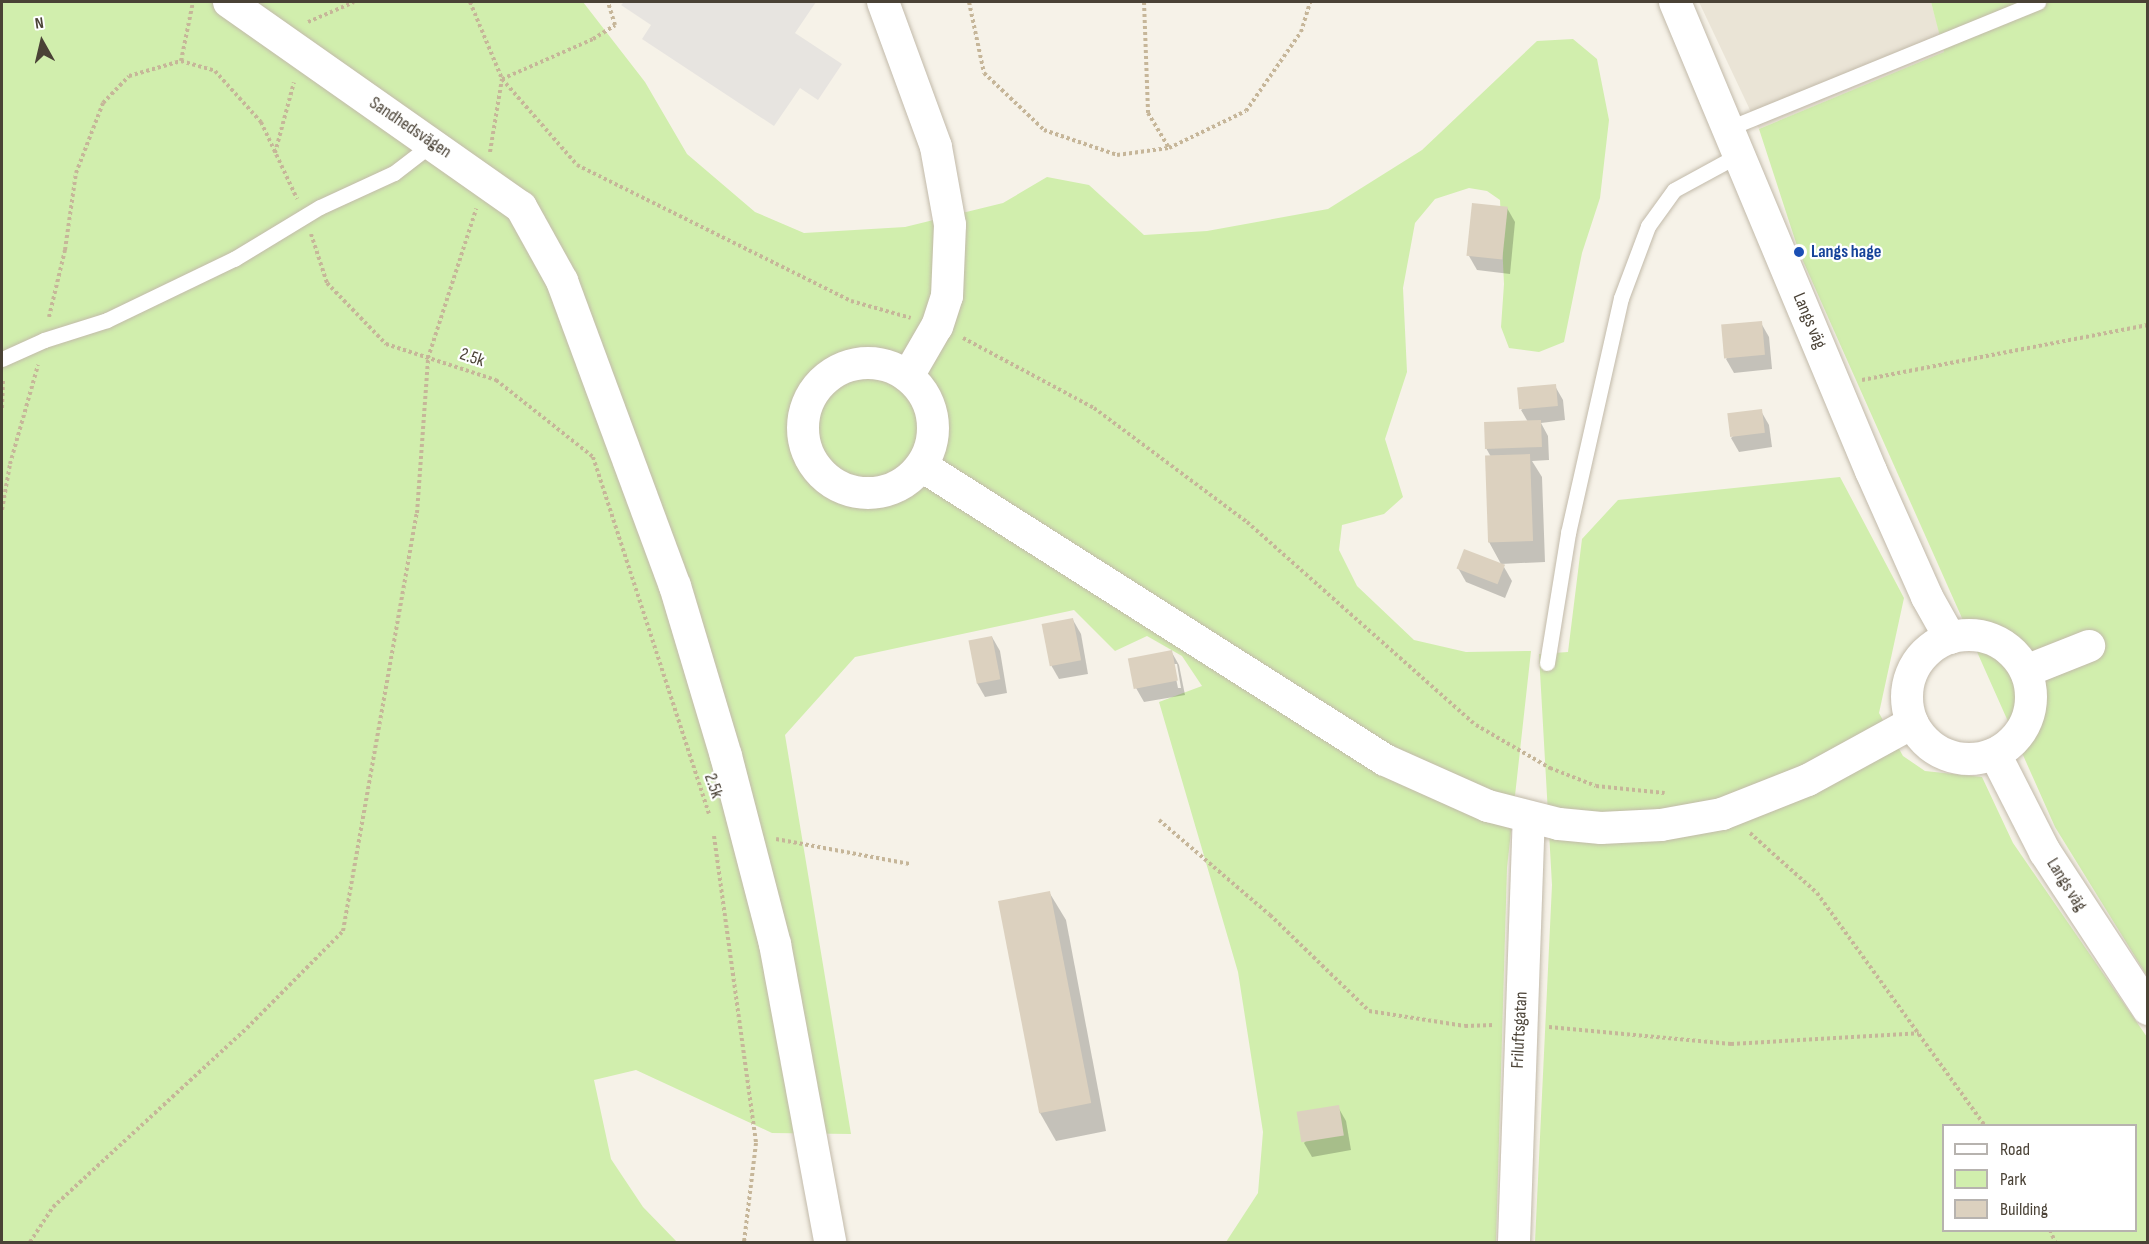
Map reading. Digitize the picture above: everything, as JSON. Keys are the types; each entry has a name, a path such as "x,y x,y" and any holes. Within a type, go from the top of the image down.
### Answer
{"street":[{"name":"Sandhedsvägen","path":"229,2 434,142 521,207 562,281 675,586 746,833 775,944 830,1242"},
{"path":"883,2 932,136 944,182 951,249 946,296 937,326 908,376"},
{"name":"Langs väg","path":"1675,2 1927,597 1950,638"},
{"path":"879,363 908,376 922,390 933,418 931,448 922,466 907,481 888,490 866,493 845,489 827,479 813,463 803,432 805,411 813,392 837,370 857,364 879,363"},
{"path":"922,466 1385,760 1488,806 1529,817 1559,824 1628,827 1722,814 1808,780 1912,723"},
{"path":"1966,635 1990,639 2012,651 2026,671 2031,695 2028,719 2015,740 1995,754 1966,760 1944,754 1925,742 1912,723 1907,694 1912,672 1925,653 1950,638 1966,635"},
{"path":"2026,671 2089,646"},
{"name":"Langs väg","path":"1995,754 2045,852 2148,1009"},
{"name":"Friluftsgatan","path":"1514,1242 1529,817"}],"lane":[{"path":"1547,663 1575,501 1621,298 1648,226 1674,190 1735,141 2038,2"},
{"path":"2,359 44,340 107,320 234,259 305,217 394,173 434,142"}],"path":[{"path":"2,510 10,464 29,407 65,250 76,173 103,103 129,76 181,61 193,2"},
{"path":"470,2 502,79 577,165 851,301 937,326 1094,408 1247,522 1476,724 1551,768 1596,786 1671,794"},
{"path":"502,79 593,39 615,25 608,2"},
{"path":"969,2 984,73 1044,130 1117,156 1169,148 1246,111 1301,32 1310,2"},
{"path":"1144,2 1148,113 1169,148"},
{"name":"2.5k","path":"181,61 215,71 261,122 305,217 327,283 386,344 496,380 593,457 710,816"},
{"path":"30,1242 53,1207 247,1028 343,932 417,513 428,358 486,181 502,79"},
{"path":"1836,385 2148,325"},
{"path":"1722,814 1755,836 1817,893 1984,1124"},
{"name":"2.5k","path":"713,827 756,1143 744,1242"},
{"path":"746,833 910,864"}],"shaded area":[{"path":"624,2 816,2 795,33 842,64 818,100 800,88 774,126 642,39 651,25 621,5"},
{"path":"1699,2 1931,2 1945,52 1759,129"}],"green space":[{"path":"2,2 583,2 645,82 687,154 755,212 804,233 905,227 1003,203 1047,177 1089,185 1144,235 1207,231 1328,209 1422,150 1537,41 1573,39 1597,59 1609,120 1600,198 1582,253 1564,342 1539,352 1509,348 1501,327 1504,284 1500,200 1487,191 1469,188 1435,199 1415,223 1403,288 1407,372 1385,439 1403,497 1384,514 1342,525 1339,550 1357,586 1414,640 1466,652 1531,651 1507,868 1496,1242 1226,1242 1258,1193 1263,1132 1238,972 1159,702 1202,686 1182,656 1147,636 1115,651 1074,610 855,657 785,735 851,1134 772,1133 636,1070 594,1080 611,1159 643,1207 677,1242 2,1242"},
{"path":"1931,2 2147,2 2147,976 2055,827 1799,252 1759,129 1944,52"},
{"path":"1840,477 1904,598 1879,713 1903,756 1925,771 1982,777 2013,843 2147,1037 2147,1242 1535,1242 1552,885 1539,654 1568,652 1582,539 1618,500"}],"building":[{"path":"1472,203 1508,207 1502,259 1466,256"},
{"path":"1762,321 1765,355 1724,358 1721,325"},
{"path":"1556,384 1558,406 1519,409 1517,387"},
{"path":"1762,409 1765,433 1730,437 1727,413"},
{"path":"1541,420 1542,447 1485,449 1484,422"},
{"path":"1530,454 1533,541 1488,543 1485,456"},
{"path":"1464,549 1505,565 1498,584 1456,569"},
{"path":"1073,618 1081,660 1050,666 1042,624"},
{"path":"992,636 1000,679 977,684 968,641"},
{"path":"1172,650 1178,680 1134,689 1128,659"},
{"path":"1050,891 1091,1103 1039,1113 998,901"},
{"path":"1339,1105 1344,1136 1301,1142 1297,1112"}],"place":[{"name":"Langs hage","path":"1799,252"}]}
